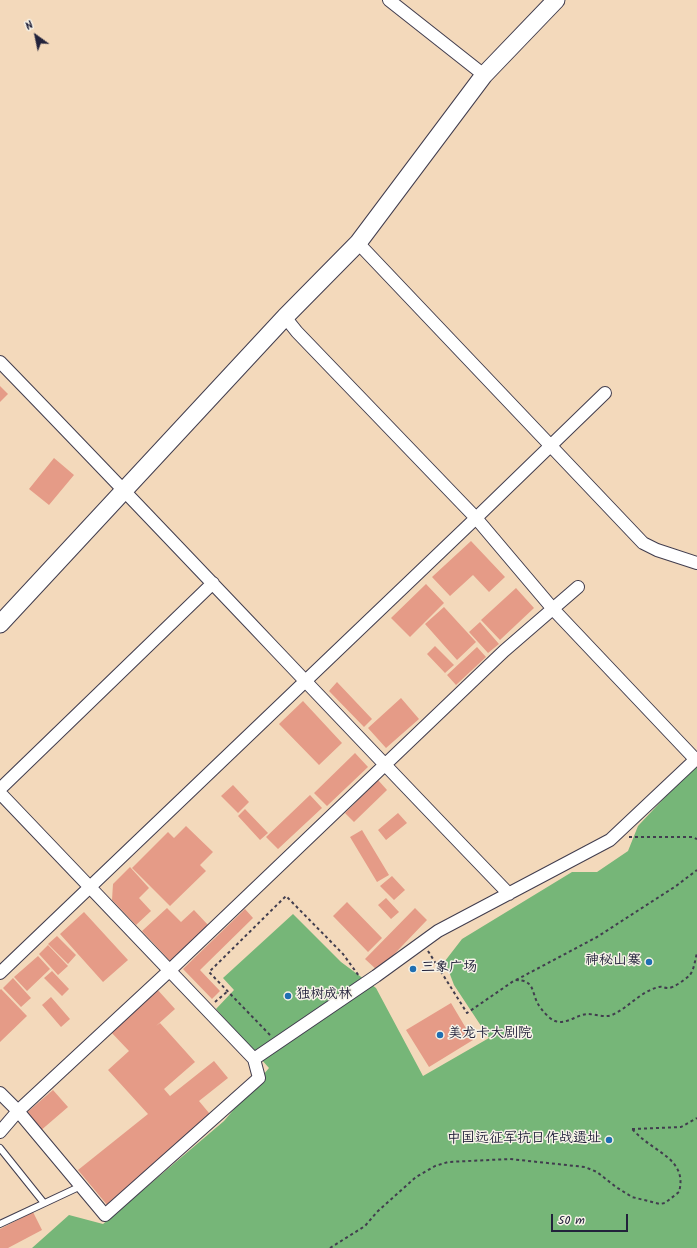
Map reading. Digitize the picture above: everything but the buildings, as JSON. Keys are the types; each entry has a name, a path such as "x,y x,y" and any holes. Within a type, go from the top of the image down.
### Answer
{"street":[{"path":"389,0 484,76"},
{"path":"0,624 285,317 358,243 484,76 556,0"},
{"path":"358,243 643,543 657,550 697,563"},
{"path":"254,1059 438,931 610,840 696,759 553,609 476,518 285,317"},
{"path":"0,362 125,490 384,765 509,894"},
{"path":"0,973 551,446 605,392"},
{"path":"0,790 213,583"},
{"path":"0,1132 18,1111 170,971 504,651 578,587"},
{"path":"0,793 254,1059 259,1078 105,1215 18,1111 0,1093"}],"lane":[{"path":"0,1148 44,1203"},
{"path":"0,1224 81,1186"}],"path":[{"path":"616,834 632,838 692,837 697,839"},
{"path":"423,942 467,1012 515,980 597,936 676,886 697,870"},
{"path":"277,1043 209,972 286,896 343,954 365,983"},
{"path":"515,980 523,980 528,982 534,991 538,1004 549,1017 555,1021 567,1022 576,1017 588,1014 610,1016 648,991 660,986 668,988 677,985 690,975 697,953"},
{"path":"207,1010 228,991"},
{"path":"330,1248 365,1226 377,1212 416,1177 435,1166 448,1162 510,1159 585,1167 597,1172 632,1197 656,1203 665,1203 679,1192 680,1178 677,1169 670,1158 644,1140 632,1129 681,1127 697,1118"}],"green space":[{"path":"697,763 697,1248 32,1248 69,1215 103,1224 224,1121 269,1068 216,1009 234,990 223,978 293,914 341,962 376,988 423,1076 489,1038 454,985 445,961 462,939 572,872 597,872 628,851 638,826"}],"place":[{"name":"神秘山寨","path":"649,962"},
{"name":"三象广场","path":"413,969"},
{"name":"独树成林","path":"288,996"},
{"name":"美龙卡大剧院","path":"440,1035"},
{"name":"中国远征军抗日作战遗址","path":"609,1140"}]}
